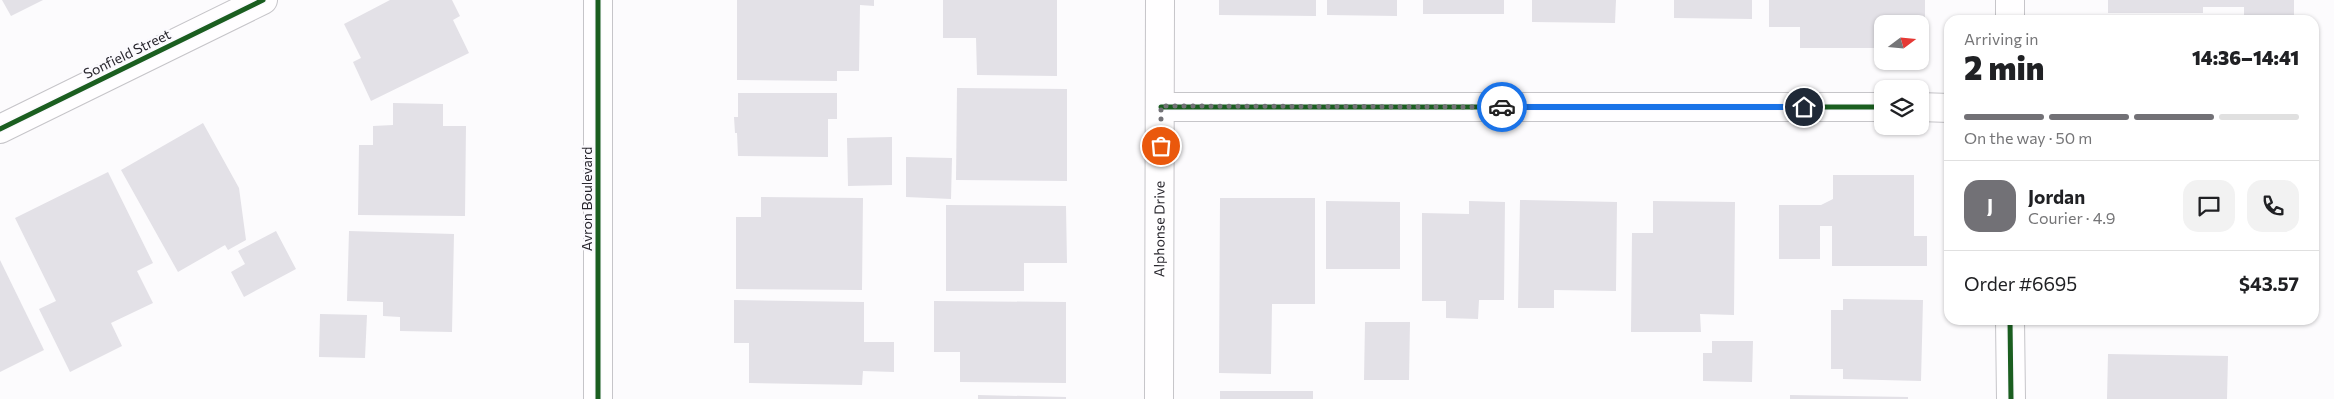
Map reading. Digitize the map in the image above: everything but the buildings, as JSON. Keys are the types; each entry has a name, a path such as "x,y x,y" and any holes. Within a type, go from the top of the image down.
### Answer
{"street":[{"name":"Sonfield Street","path":"0,129 263,0"},
{"name":"Avron Boulevard","path":"598,0 598,399"},
{"name":"Alphonse Drive","path":"1159,399 1160,0"},
{"path":"2010,0 2010,15"},
{"path":"1161,106 1874,107"},
{"path":"1929,108 1944,108"},
{"path":"2010,325 2011,399"}],"cycle path":[{"path":"0,129 263,0"},
{"path":"598,0 598,399"},
{"path":"1161,107 1874,107"},
{"path":"2010,325 2011,399"}],"way so far":[{"path":"1161,146 1161,106 1502,107"}],"route":[{"path":"1502,107 1804,107"}]}
